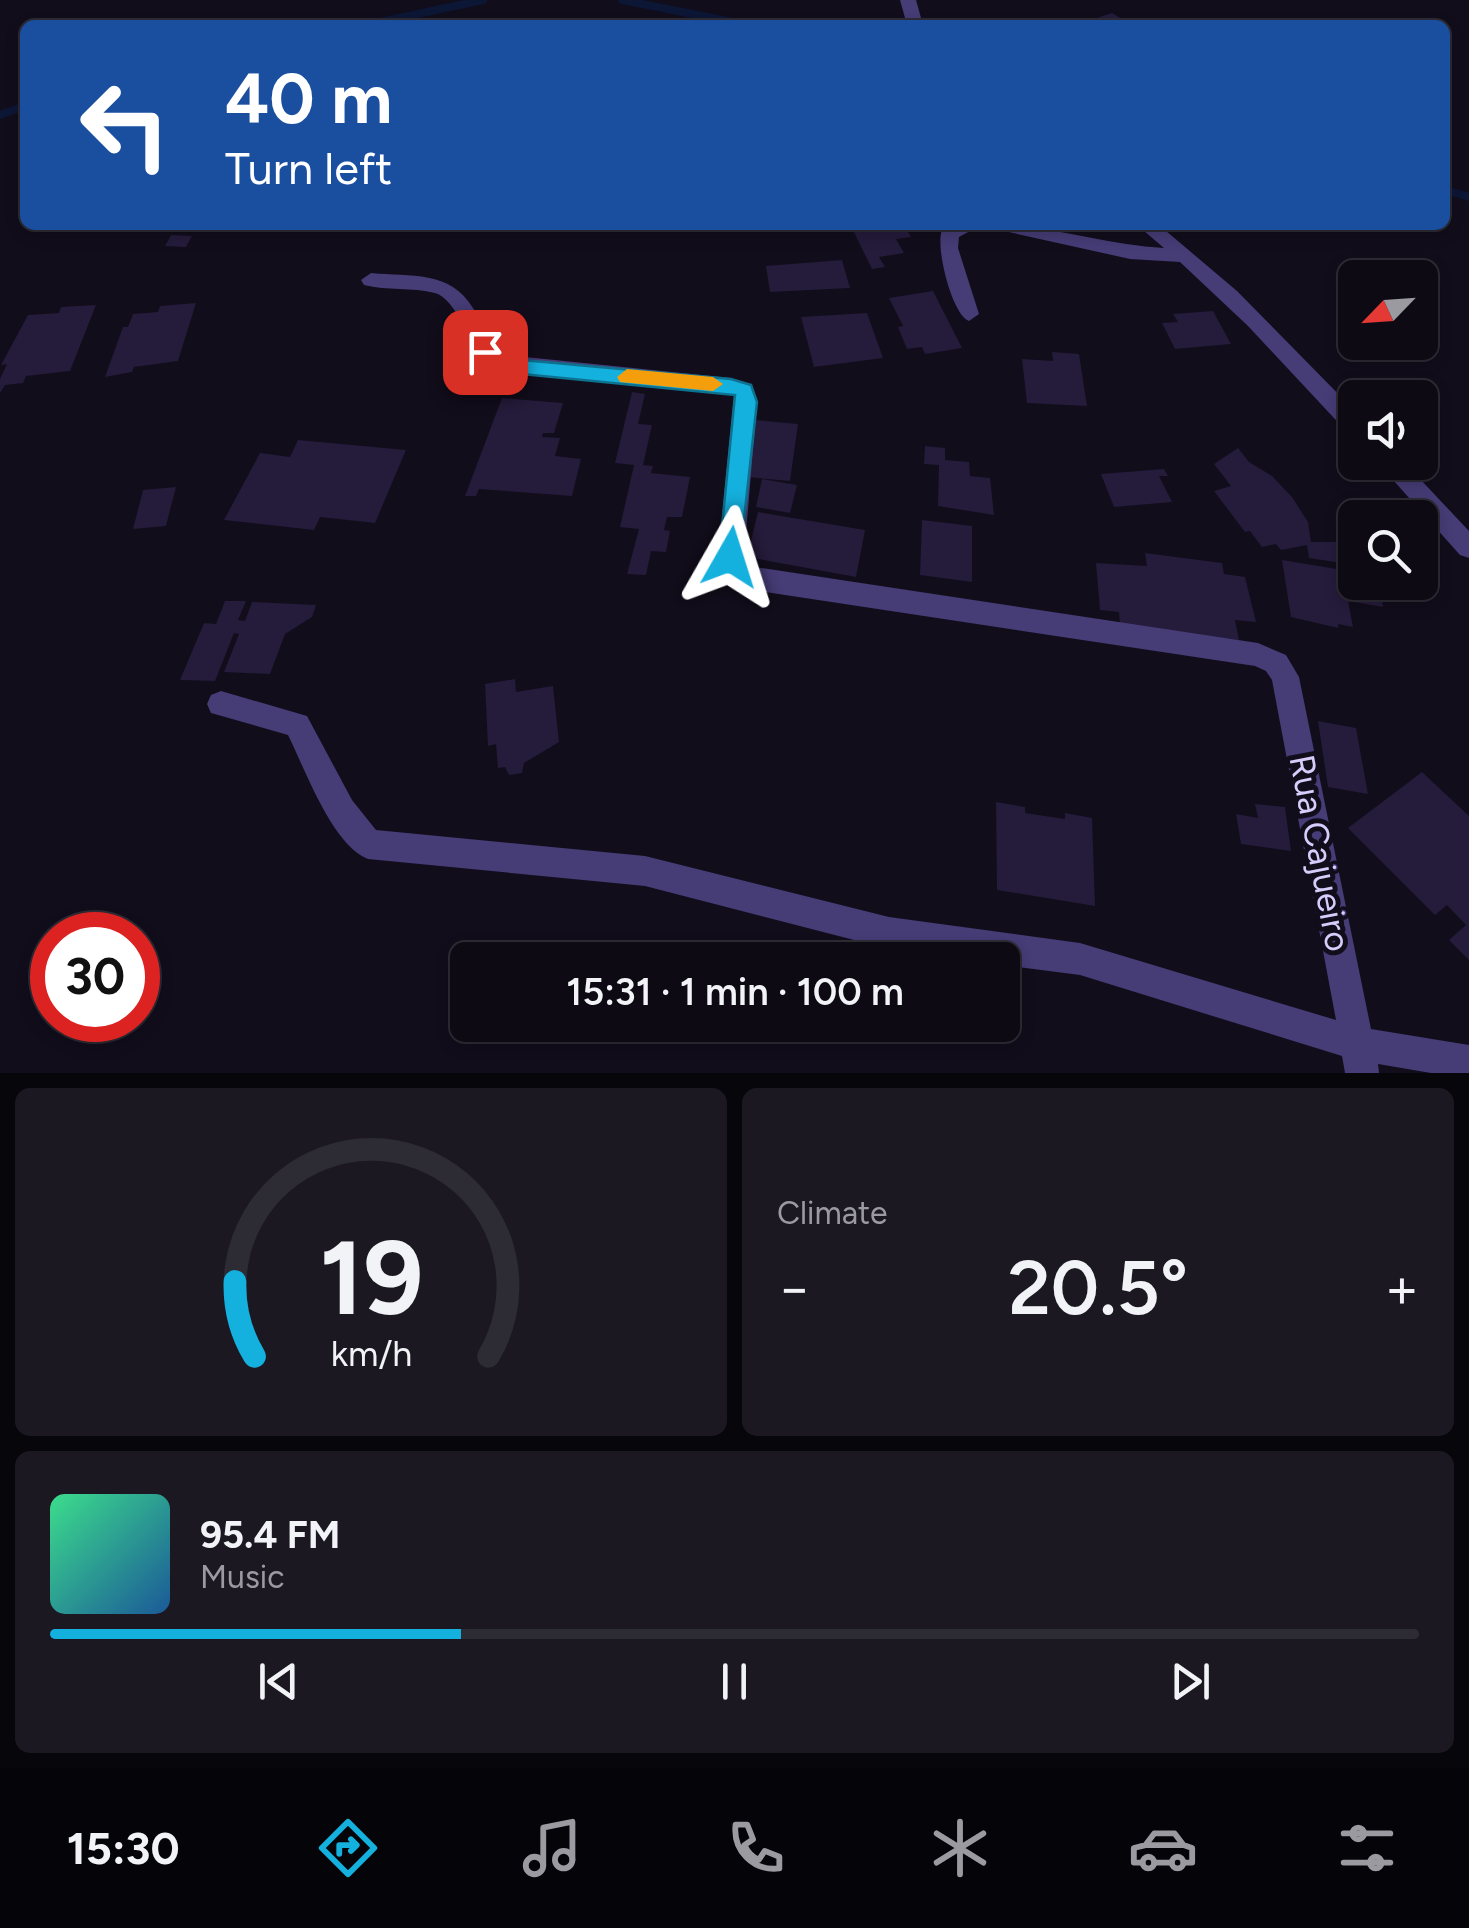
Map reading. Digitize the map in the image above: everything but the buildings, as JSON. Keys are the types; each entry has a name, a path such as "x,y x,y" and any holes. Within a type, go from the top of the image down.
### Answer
{"street":[{"path":"959,230 949,234 948,248 969,314"},
{"path":"1026,230 1130,253 1188,256"},
{"path":"1154,230 1188,256 1266,330 1338,408"},
{"name":"Rua Cajueiro","path":"370,280 444,286 454,293 485,352 499,362 744,390 730,557 739,573 758,580 1258,655 1276,664 1285,677 1360,1059"},
{"path":"1406,480 1469,548"},
{"path":"221,704 297,725 341,810 368,844 644,871 889,934 1080,959 1360,1059 1469,1062"}],"waterway":[{"path":"389,20 483,0"},
{"path":"622,0 723,20"},
{"path":"0,115 20,108"},
{"path":"1450,191 1469,197"}],"slow traffic":[{"path":"627,377 713,384"}],"route":[{"path":"485,352 499,362 522,367 744,390 730,557"}]}
